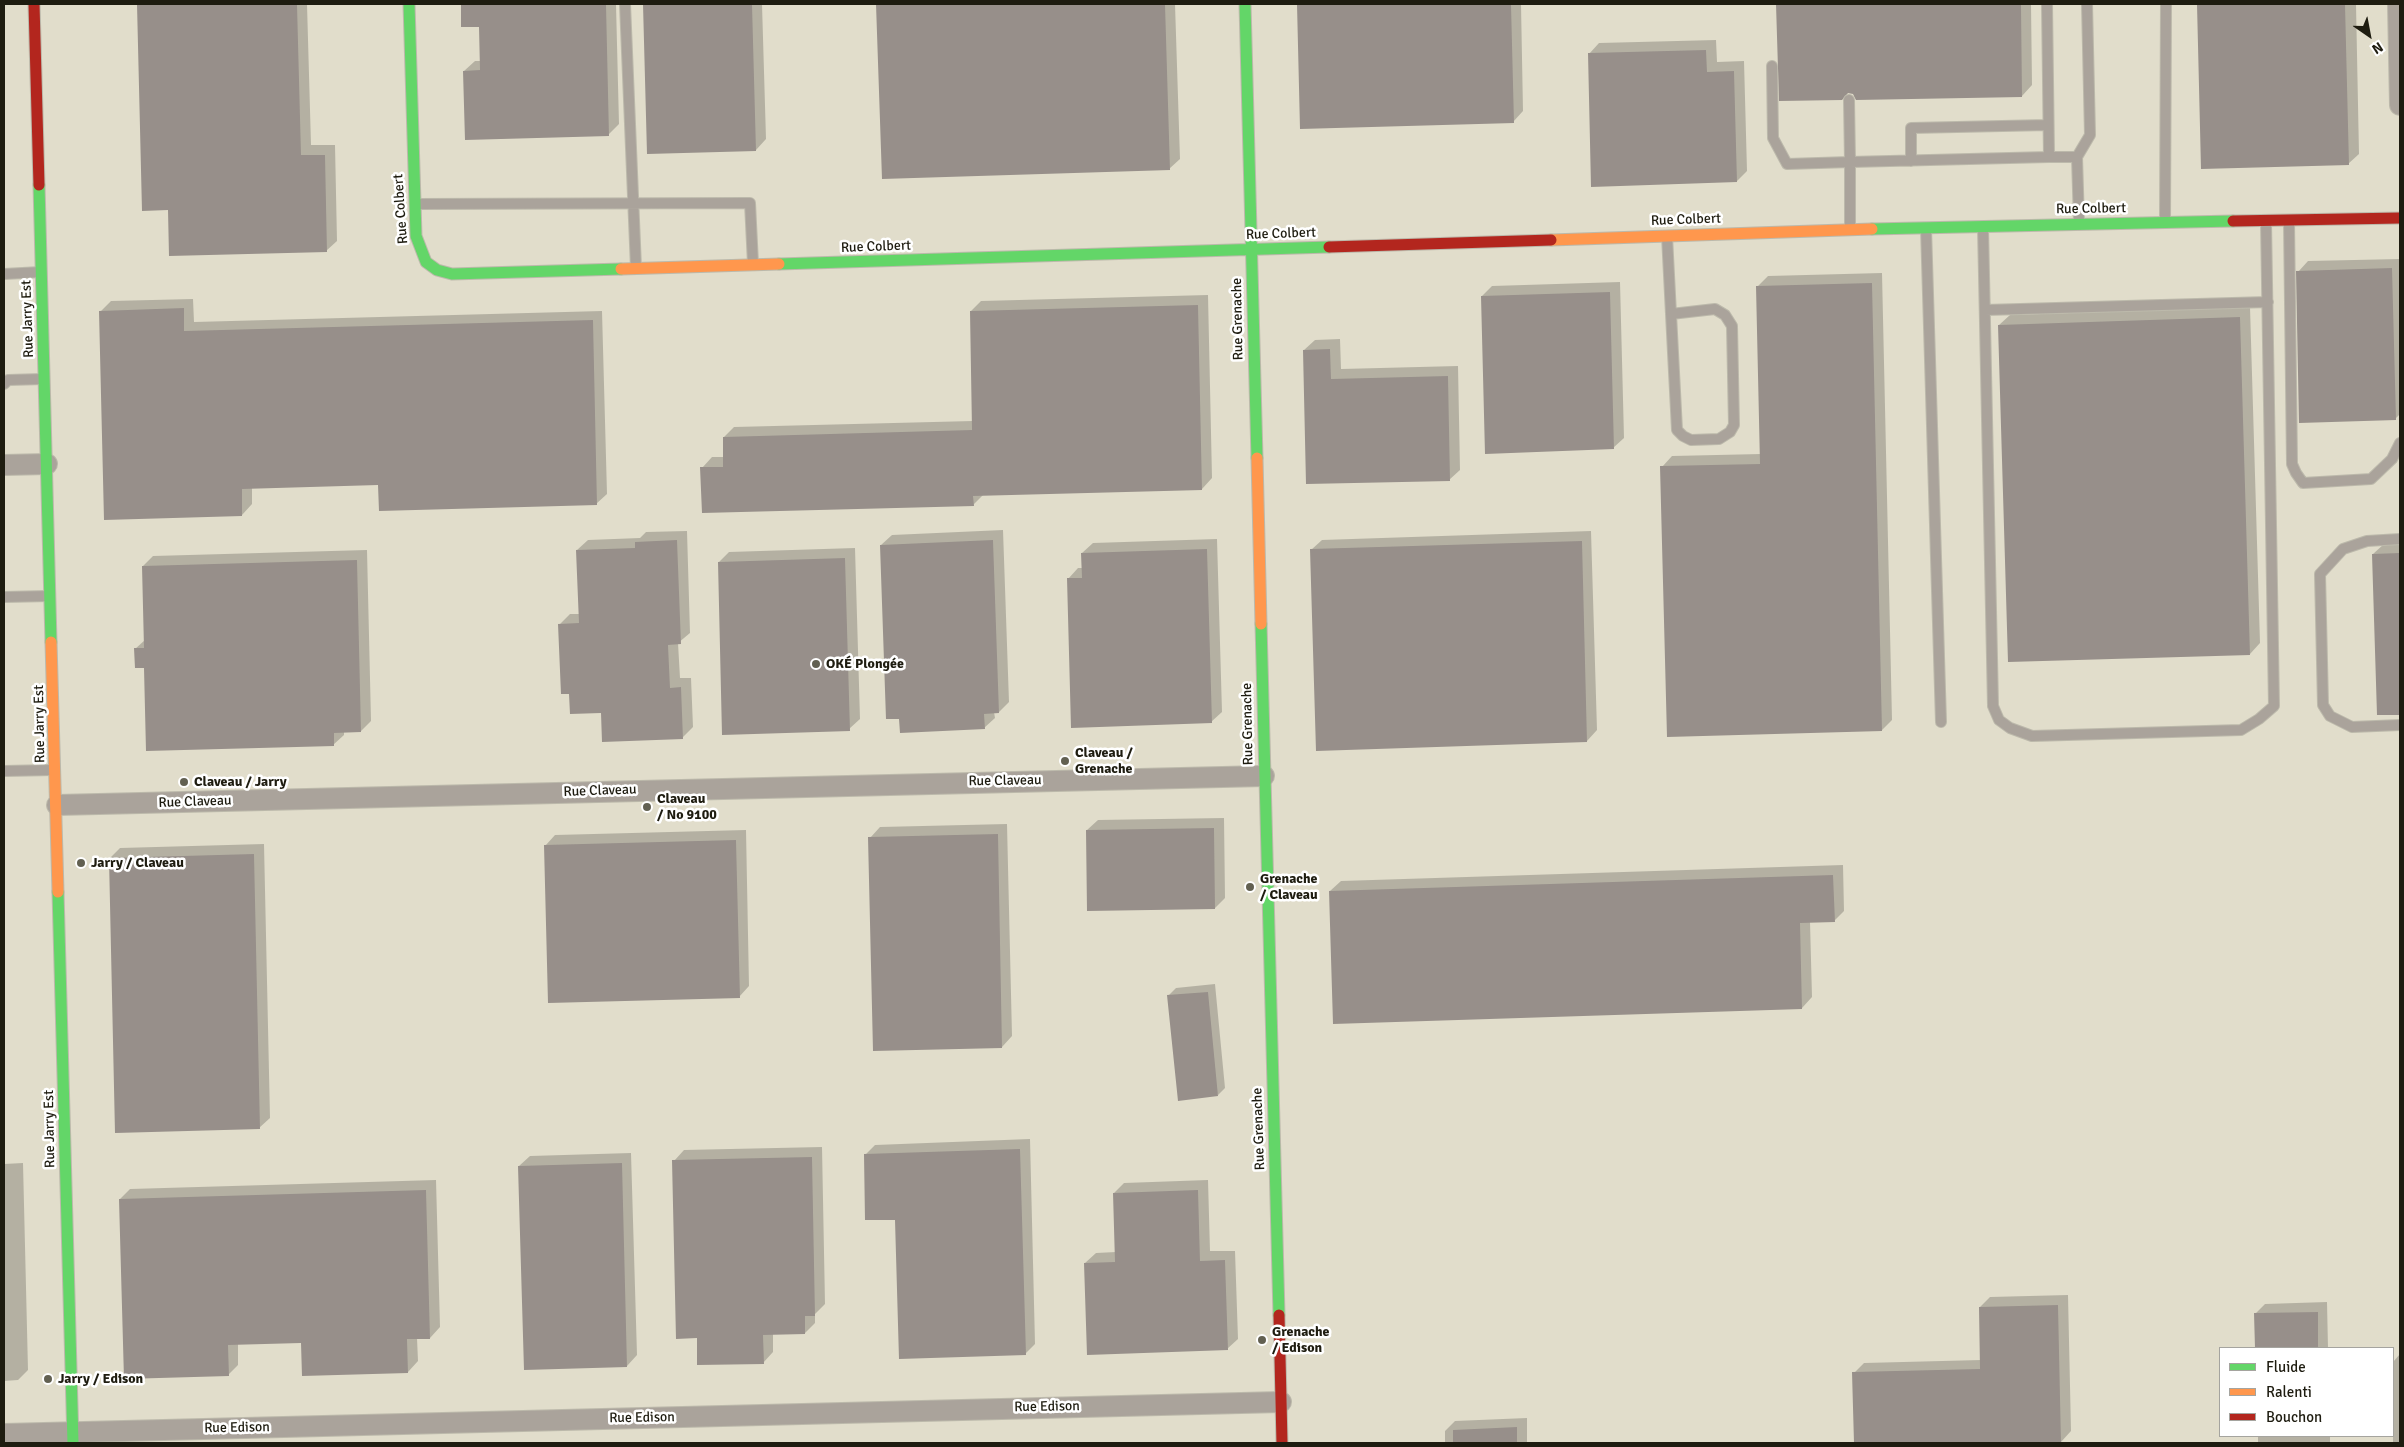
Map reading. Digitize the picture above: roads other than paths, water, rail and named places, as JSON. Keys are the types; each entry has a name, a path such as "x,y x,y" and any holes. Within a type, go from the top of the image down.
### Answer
{"street":[{"name":"Rue Jarry Est","path":"34,4 73,1438"},
{"name":"Rue Colbert","path":"408,4 416,236 419,249 426,262 437,270 452,274 1252,250 1850,229 2400,218"},
{"name":"Rue Grenache","path":"1245,4 1282,1443"},
{"path":"2399,8 2400,105"},
{"path":"4,465 47,464"},
{"name":"Rue Claveau","path":"57,805 1264,776"},
{"name":"Rue Edison","path":"4,1434 73,1438 1281,1402"}],"lane":[{"path":"625,4 636,269"},
{"path":"2047,4 2049,158"},
{"path":"2079,224 2077,157 2090,136 2087,4"},
{"path":"2164,223 2166,4"},
{"path":"1772,66 1773,138 1787,164 2077,157"},
{"path":"1849,100 1850,229"},
{"path":"1911,161 1911,128 2048,125"},
{"path":"415,204 750,203 753,265"},
{"path":"1983,226 1993,706 1999,720 2010,728 2032,736 2241,730 2259,719 2274,706 2266,221"},
{"path":"2289,221 2292,464 2296,474 2303,483 2371,479 2392,460 2400,444"},
{"path":"1926,227 1941,722"},
{"path":"1667,235 1671,314 1677,430 1691,440 1719,439 1730,432 1734,425 1732,326 1725,315 1715,309 1671,314"},
{"path":"4,274 42,272"},
{"path":"1985,310 2268,302"},
{"path":"4,384 8,380 44,378"},
{"path":"2400,539 2367,540 2343,549 2320,574 2323,706 2330,716 2352,727 2400,725"},
{"path":"4,597 51,596"},
{"path":"4,771 56,770"}],"place":[{"name":"OKÉ Plongée","path":"816,664"},
{"name":"Claveau / Grenache","path":"1065,761"},
{"name":"Claveau / Jarry","path":"184,782"},
{"name":"Claveau / No 9100","path":"647,807"},
{"name":"Jarry / Claveau","path":"81,863"},
{"name":"Grenache / Claveau","path":"1250,887"},
{"name":"Grenache / Edison","path":"1262,1340"},
{"name":"Jarry / Edison","path":"48,1379"}]}
